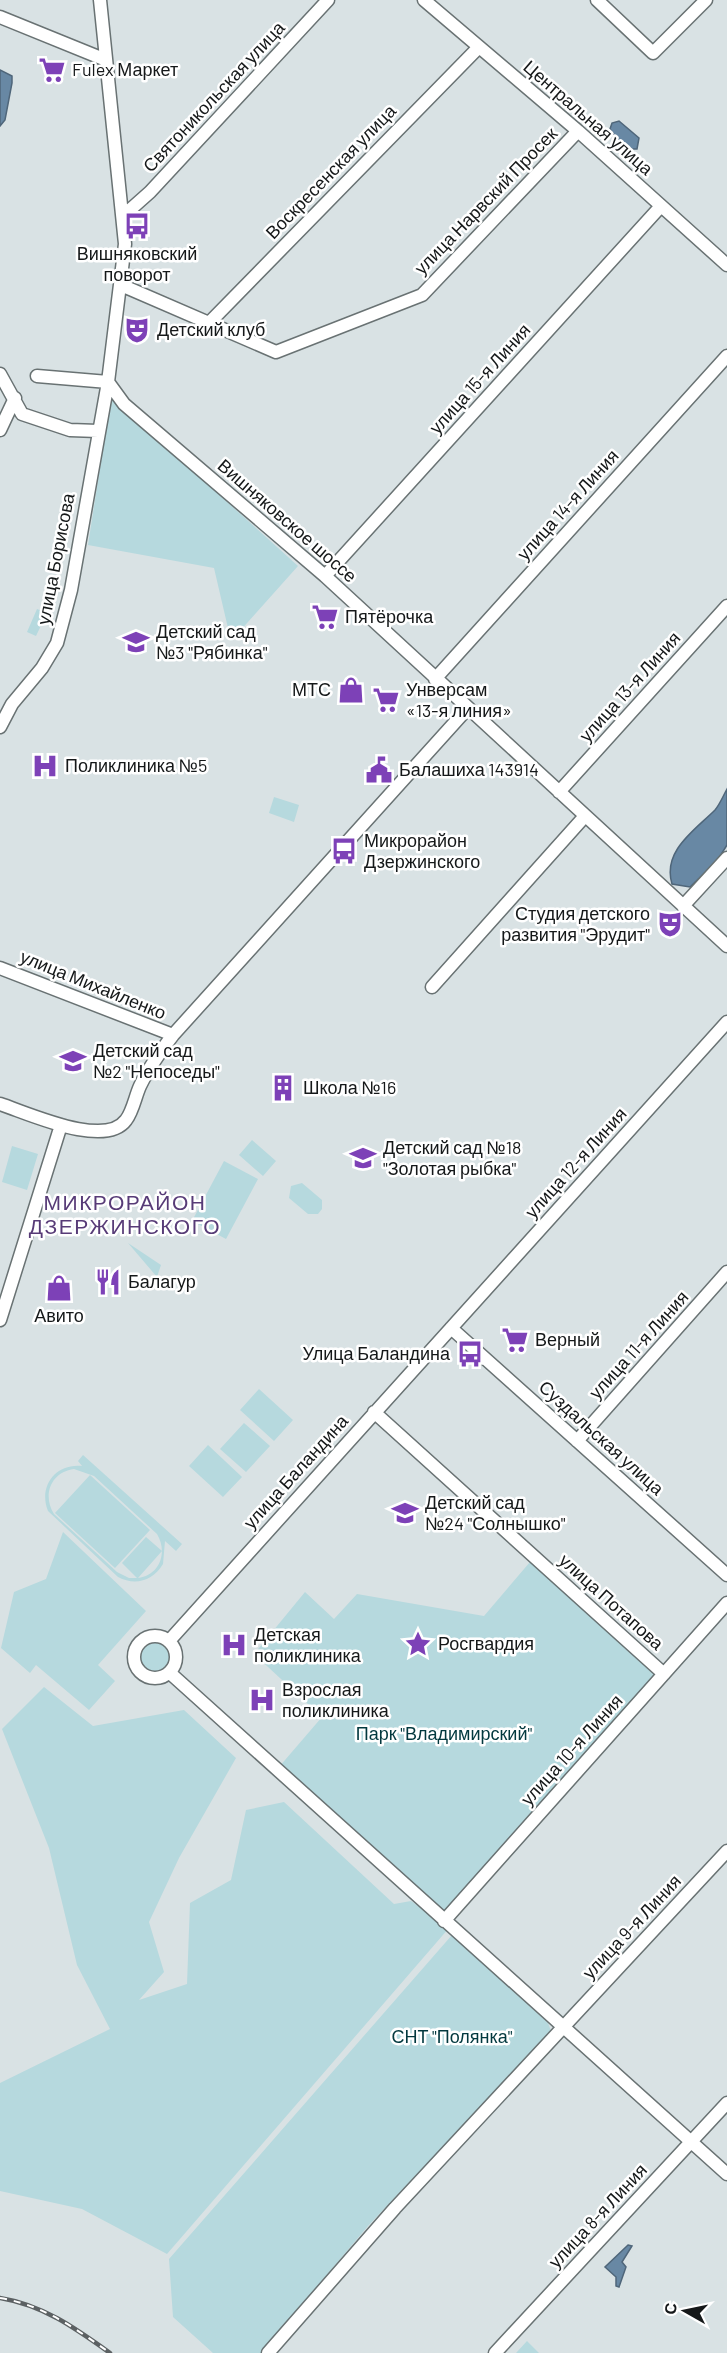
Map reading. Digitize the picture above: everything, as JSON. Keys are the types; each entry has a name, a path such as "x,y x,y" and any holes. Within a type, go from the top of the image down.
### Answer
{"street":[{"path":"37,376 108,382 125,244 100,0"},
{"name":"Святоникольская улица","path":"123,216 150,192 328,0"},
{"name":"Центральная улица","path":"424,0 578,131 727,265"},
{"path":"597,0 652,53 706,0"},
{"path":"0,17 106,60"},
{"name":"Воскресенская улица","path":"210,323 479,47"},
{"name":"улица Нарвский Просек","path":"121,285 276,352 422,295 578,131"},
{"name":"улица 15-я Линия","path":"325,576 661,206"},
{"name":"улица 14-я Линия","path":"435,679 727,356"},
{"path":"0,374 22,414 39,422 70,430 98,431"},
{"name":"Вишняковское шоссе","path":"108,382 124,404 325,576 727,946"},
{"name":"улица Борисова","path":"0,727 12,704 42,668 57,643 71,590 108,382"},
{"path":"0,430 15,398"},
{"name":"улица 13-я Линия","path":"559,792 727,606"},
{"path":"0,1104 61,1125 96,1132 108,1132 119,1128 128,1118 151,1064 173,1035 467,709"},
{"path":"432,987 585,816"},
{"path":"683,906 727,858"},
{"name":"улица Михайленко","path":"0,968 173,1035"},
{"name":"улица 12-я Линия","path":"451,1328 727,1022"},
{"path":"0,1320 61,1125"},
{"name":"улица 11-я Линия","path":"577,1441 727,1272"},
{"name":"улица Баландина","path":"169,1641 451,1328"},
{"name":"Суздальская улица","path":"451,1328 727,1575"},
{"name":"улица Потапова","path":"374,1412 664,1674"},
{"name":"улица 10-я Линия","path":"444,1921 727,1603"},
{"path":"156,1636 169,1641 173,1646 176,1660 170,1672 158,1679 144,1676 135,1665 134,1658 138,1645 143,1640 156,1636"},
{"path":"170,1672 727,2174"},
{"name":"улица 9-я Линия","path":"268,2353 394,2208 727,1851"},
{"name":"улица 8-я Линия","path":"495,2353 727,2103"}],"green space":[{"path":"111,397 298,566 231,641 214,568 88,545"},
{"path":"37,609 47,613 36,636 27,632"},
{"path":"274,797 299,805 294,822 269,813"},
{"path":"252,1140 276,1161 263,1176 239,1155"},
{"path":"12,1146 38,1154 27,1190 2,1182"},
{"path":"224,1161 258,1179 226,1239 192,1221"},
{"path":"302,1183 322,1200 322,1209 318,1214 308,1214 289,1198 291,1186"},
{"path":"128,1243 161,1265 157,1277"},
{"path":"259,1389 293,1420 274,1441 240,1410"},
{"path":"244,1423 270,1446 246,1472 220,1449"},
{"path":"208,1445 242,1477 223,1497 189,1466"},
{"path":"83,1455 182,1544 176,1551 165,1541 163,1564 149,1578 131,1581 118,1577 48,1511 45,1493 52,1478 64,1468 82,1466 78,1461","holes":["74,1469 94,1476 157,1534 162,1551 146,1537 122,1563 137,1578 129,1578 117,1572 54,1514 49,1499 54,1480 66,1471","162,1551 157,1568 146,1576 138,1578"]},
{"path":"90,1475 150,1530 115,1568 55,1513"},
{"path":"63,1532 146,1611 98,1665 115,1681 89,1710 36,1665 30,1673 1,1648 14,1592 46,1579"},
{"name":"Парк \"Владимирский\"","path":"530,1562 657,1676 445,1918 279,1767 322,1717 254,1654 305,1592 334,1619 357,1594 484,1616"},
{"path":"155,1641 166,1646 171,1657 166,1668 155,1673 144,1668 139,1657 144,1646"},
{"path":"44,1687 93,1726 184,1710 236,1758 179,1858 149,1922 164,1972 139,2000 187,1984 190,1903 231,1880 246,1810 284,1802 394,1904 411,1901 449,1928 167,2254 82,2209 0,2191 0,2083 110,2029 77,1965 49,1848 2,1729"},
{"name":"СНТ \"Полянка\"","path":"452,1935 548,2023 551,2031 368,2226 261,2353 213,2353 173,2317 169,2259"},
{"path":"527,2341 539,2353 516,2353"}],"shaded area":[{"path":"0,70 12,76 12,83 5,120 0,126"},
{"path":"619,121 639,138 637,149 624,149 610,129 612,123"},
{"path":"727,789 727,845 717,861 690,887 672,884 670,872 676,851 682,842 715,810"},
{"path":"628,2245 632,2246 622,2262 626,2267 619,2287 616,2286 616,2277 605,2267"}],"railway":[{"path":"0,2298 16,2301 44,2312 71,2326 110,2353"}],"place":[{"name":"Fulex Маркет","path":"52,70"},
{"name":"Вишняковский поворот","path":"137,226"},
{"name":"Детский клуб","path":"137,330"},
{"name":"Пятёрочка","path":"325,617"},
{"name":"Детский сад №3 \"Рябинка\"","path":"136,642"},
{"name":"МТС","path":"351,690"},
{"name":"Унверсам «13-я линия»","path":"386,700"},
{"name":"Поликлиника №5","path":"45,766"},
{"name":"Балашиха 143914","path":"379,770"},
{"name":"Микрорайон Дзержинского","path":"344,851"},
{"name":"Студия детского развития \"Эрудит\"","path":"670,924"},
{"name":"Детский сад №2 \"Непоседы\"","path":"73,1061"},
{"name":"Школа №16","path":"283,1088"},
{"name":"Детский сад №18 \"Золотая рыбка\"","path":"363,1158"},
{"name":"Балагур","path":"108,1282"},
{"name":"Авито","path":"59,1288"},
{"name":"Верный","path":"515,1340"},
{"name":"Улица Баландина","path":"470,1354"},
{"name":"Детский сад №24 \"Солнышко\"","path":"405,1513"},
{"name":"Росгвардия","path":"418,1644"},
{"name":"Детская поликлиника","path":"234,1645"},
{"name":"Взрослая поликлиника","path":"262,1700"}],"district":[{"name":"МИКРОРАЙОН ДЗЕРЖИНСКОГО","path":"125,1215"}]}
